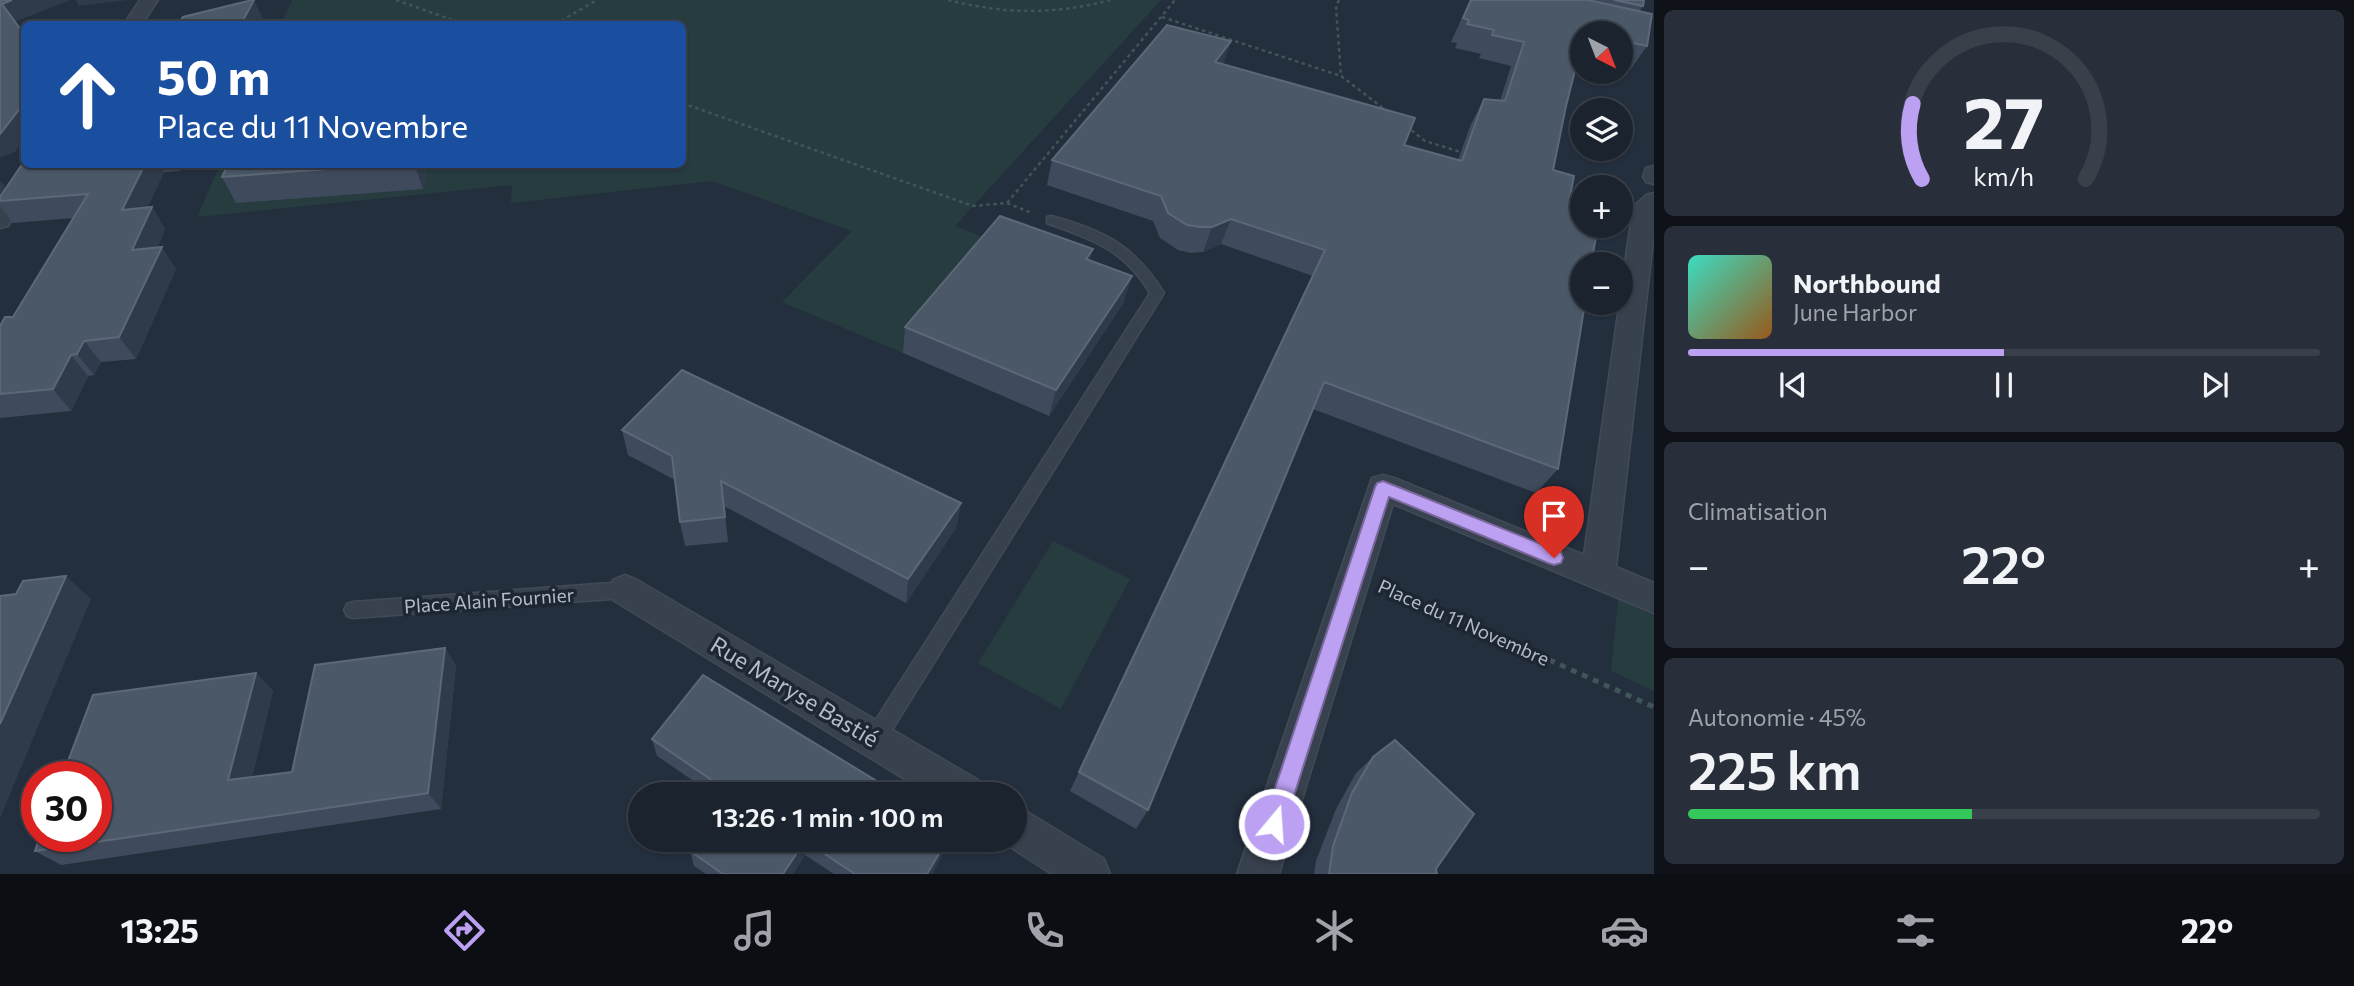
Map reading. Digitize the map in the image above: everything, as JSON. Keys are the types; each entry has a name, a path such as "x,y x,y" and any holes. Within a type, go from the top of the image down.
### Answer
{"street":[{"path":"134,21 149,0"},
{"path":"0,220 35,168"},
{"path":"1598,575 1645,207 1654,200"},
{"name":"Place du 11 Novembre","path":"1355,573 1383,487 1654,598"},
{"path":"1258,874 1355,573"},
{"name":"Rue Maryse Bastié","path":"625,590 945,782"},
{"path":"1027,835 1089,874"}],"lane":[{"path":"875,739 1157,293 1144,269 1119,246 1051,220"},
{"name":"Place Alain Fournier","path":"353,610 625,590"}],"path":[{"path":"396,0 456,21"},
{"path":"560,21 597,0"},
{"path":"948,0 976,8 1030,13 1110,0"},
{"path":"1167,0 1175,1"},
{"path":"1339,0 1336,6 1341,76"},
{"path":"686,104 973,206 1007,203 1175,1"},
{"path":"1162,17 1341,76 1394,117"},
{"path":"1404,125 1425,141 1464,153"},
{"name":"Place du 11 Novembre","path":"1355,573 1654,707"}],"green space":[{"path":"292,0 1161,0 955,226 996,242 903,353 782,302 852,231 712,181 511,203 512,185 197,217 219,168 686,168 686,21 282,21"},
{"path":"1053,541 1130,579 1061,709 978,663"},
{"path":"1619,590 1654,605 1654,691 1611,671"}],"building":[{"path":"0,0 12,0 2,4 21,30 21,107 0,134"},
{"path":"254,0 243,21 180,21 183,17"},
{"path":"1471,0 1588,0 1652,14 1647,46 1633,43 1633,21 1570,21 1572,84 1553,170 1570,175 1568,206 1570,238 1596,238 1593,252 1570,252 1570,315 1583,315 1558,469 1324,382 1148,810 1079,772 1325,250 1231,219 1212,227 1187,225 1168,213 1161,196 1052,160 1167,25 1231,41 1215,62 1415,118 1404,145 1462,161 1484,99 1505,101 1524,42 1492,35 1494,30 1467,24 1469,20 1463,18"},
{"path":"1614,0 1644,0 1643,6"},
{"path":"21,166 143,168 122,210 152,207 132,250 162,247 119,337 84,341 77,354 71,355 53,389 0,394 0,326 5,317 13,317 88,194 0,201"},
{"path":"226,168 342,168 222,177"},
{"path":"1000,216 1093,249 1086,259 1132,276 1056,390 905,327"},
{"path":"682,370 961,503 908,579 721,481 725,517 680,522 672,456 622,430"},
{"path":"66,576 0,724 0,596 16,594 23,581"},
{"path":"445,648 428,793 112,840 112,761 68,761 93,695 256,673 228,780 292,772 315,665"},
{"path":"703,675 878,782 715,782 652,739"},
{"path":"1395,740 1474,814 1436,869 1437,874 1329,874 1333,846 1352,793 1373,757"},
{"path":"691,852 798,852 783,874 723,874"},
{"path":"822,852 940,852 927,874 855,874"}],"route":[{"path":"1274,824 1383,487 1554,558"}]}
